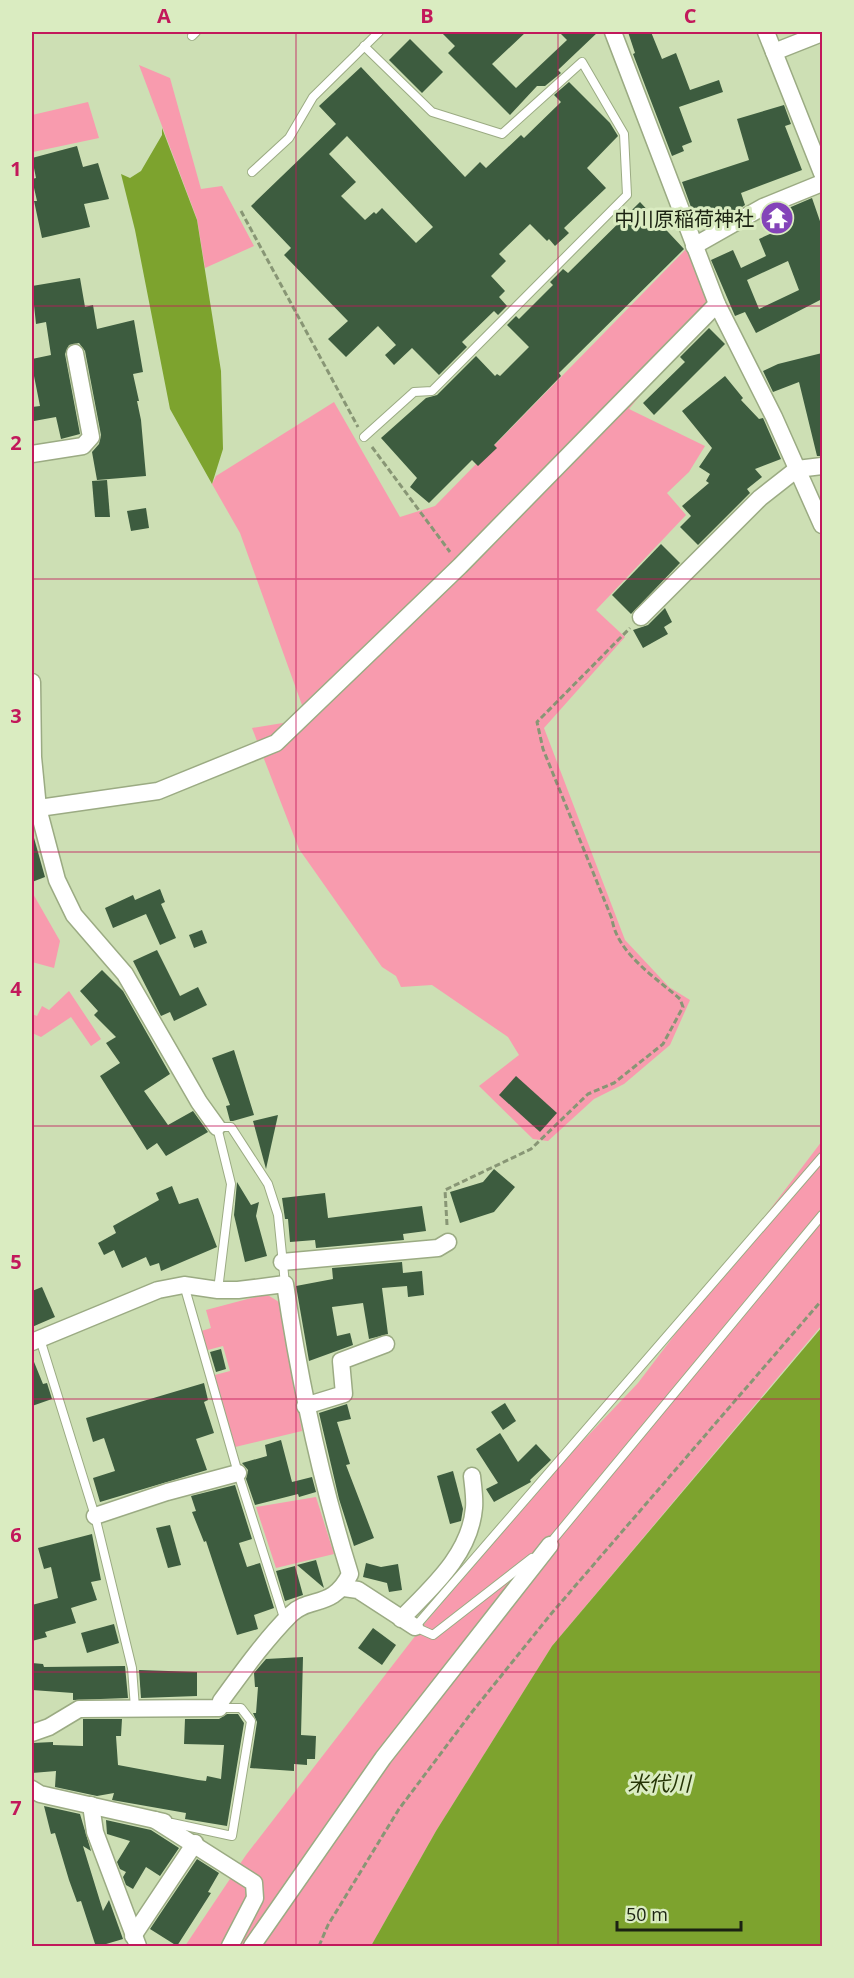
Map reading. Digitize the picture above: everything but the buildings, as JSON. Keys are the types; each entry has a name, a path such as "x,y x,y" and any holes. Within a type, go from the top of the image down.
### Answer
{"street":[{"path":"613,32 717,304 774,417 822,525"},
{"path":"766,32 822,173"},
{"path":"774,52 822,33"},
{"path":"694,246 763,207 822,183"},
{"path":"35,808 158,791 276,743 460,566 717,304"},
{"path":"32,454 83,446 91,437 75,353"},
{"path":"641,617 752,507 797,469 822,466"},
{"path":"32,682 35,808 57,880 74,915 125,974 199,1102 217,1127"},
{"path":"282,1262 438,1248 448,1242"},
{"path":"32,1733 49,1727 79,1709 219,1708 221,1701 261,1648 293,1612 328,1598 344,1588 350,1574 326,1499 305,1406 285,1284 218,1290 184,1285 158,1290 129,1299 36,1340"},
{"path":"305,1406 344,1394 341,1361 386,1344"},
{"path":"95,1516 167,1492 238,1473"},
{"path":"344,1588 358,1590 408,1623 464,1545 474,1508 472,1476"},
{"path":"252,1947 383,1758 550,1545"},
{"path":"32,1789 40,1794 164,1822 254,1883 255,1898 230,1947"},
{"path":"91,1805 95,1832 136,1941"},
{"path":"136,1941 195,1843"}],"lane":[{"path":"252,172 289,138 313,97 379,32"},
{"path":"364,46 432,112 502,134 582,62 624,134 627,195 432,391 414,392 364,437"},
{"path":"218,1290 231,1184 217,1127 231,1127 268,1184 278,1215 285,1284"},
{"path":"822,1157 408,1623 433,1635 550,1545 822,1215"},
{"path":"184,1285 238,1473 285,1622"},
{"path":"36,1340 95,1516 132,1668 135,1708"},
{"path":"164,1822 232,1836 250,1720 241,1708 219,1708"}],"path":[{"path":"241,211 364,437 460,566"},
{"path":"448,1242 445,1190 531,1149 588,1094 614,1083 663,1044 683,1008 680,999 637,962 614,934 612,919 543,749 537,722 641,617"},
{"path":"319,1947 328,1925 399,1809 472,1712 550,1614 822,1300"}],"shaded area":[{"path":"139,65 170,78 201,189 222,186 254,246 205,268 197,219"},
{"path":"88,102 99,138 33,152 32,115"},
{"path":"690,245 711,309 629,409 705,446 689,472 667,493 686,515 596,610 625,637 544,728 625,940 669,987 690,1000 670,1045 624,1084 594,1099 548,1141 533,1139 479,1086 519,1055 508,1037 432,985 401,987 396,976 382,967 299,849 252,728 307,719 240,533 212,484 216,476 334,402 400,517 435,506"},
{"path":"32,892 60,941 54,968 32,962"},
{"path":"69,991 101,1039 91,1046 71,1017 41,1037 32,1033 32,1014 37,1016 42,1006 49,1010"},
{"path":"822,1141 822,1325 552,1646 436,1831 371,1946 185,1946 246,1855 426,1622 560,1465 638,1383"},
{"path":"266,1294 279,1302 302,1431 231,1448 211,1376 230,1371 223,1346 204,1351 198,1332 211,1328 206,1310"},
{"path":"316,1497 334,1554 276,1568 256,1507"}],"water":[{"path":"162,128 197,220 221,371 223,449 212,484 170,409 135,230 121,174 130,178 141,171 162,135"},
{"name":"米代川","path":"822,1327 822,1946 371,1946 436,1831 552,1646"}],"place":[{"name":"中川原稲荷神社","path":"777,218"}]}
